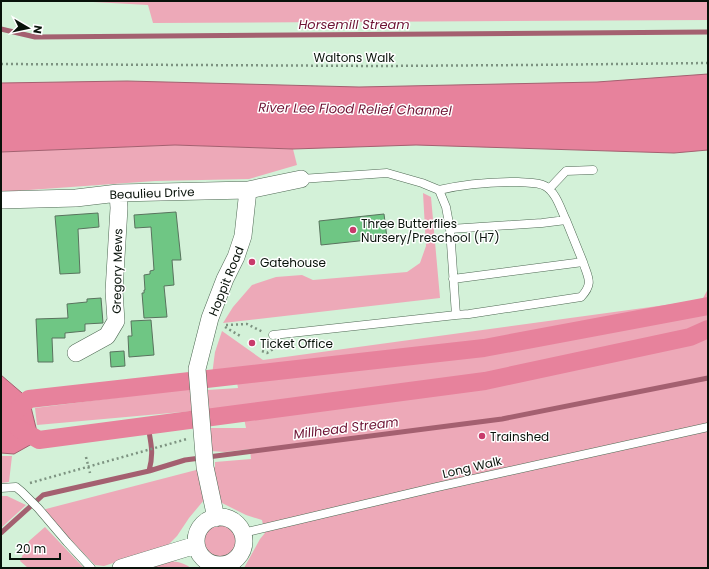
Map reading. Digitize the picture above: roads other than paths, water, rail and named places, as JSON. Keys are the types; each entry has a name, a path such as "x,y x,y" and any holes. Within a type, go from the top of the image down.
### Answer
{"street":[{"name":"Beaulieu Drive","path":"1,200 76,198 118,192 248,190 301,179"},
{"name":"Hoppit Road","path":"216,518 204,467 197,369 210,318 224,279 236,257 243,236 248,190"},
{"name":"Gregory Mews","path":"76,353 108,336 116,321 114,291 119,208 118,192"},
{"path":"224,517 231,520 237,524 243,533 244,546 241,553 236,559 223,567 208,563 202,558 196,545 198,530 202,524 216,518 224,517"},
{"path":"121,568 196,545"}],"lane":[{"path":"549,189 566,171 593,170"},
{"path":"271,335 469,314 581,297 588,290 589,281 566,220 552,193 545,186 530,183 506,182 455,186 439,190 387,173 301,179"},
{"path":"439,190 446,207 450,229 456,315"},
{"path":"450,229 566,220"},
{"path":"453,279 583,262"},
{"name":"Long Walk","path":"243,533 437,487 708,427"},
{"path":"1,488 19,490 38,508 91,568"}],"water":[{"name":"River Lee Flood Relief Channel","path":"708,74 708,150 674,153 416,145 293,149 175,145 1,152 1,83 127,81 359,87 597,82"},
{"path":"1,375 29,399 39,440 14,454 1,453"}],"waterway":[{"name":"Horsemill Stream","path":"1,29 35,37 708,32"},
{"path":"1,421 6,420 29,399 484,348 708,306"},
{"path":"18,428 39,440 485,381 690,337 708,329"},
{"name":"Millhead Stream","path":"1,533 43,495 149,471 185,460 502,419 708,378"},
{"path":"148,426 152,454 149,471"}],"place":[{"name":"Three Butterflies Nursery/Preschool (H7)","path":"353,230"},
{"name":"Gatehouse","path":"252,262"},
{"name":"Ticket Office","path":"252,343"},
{"name":"Trainshed","path":"482,436"}]}
